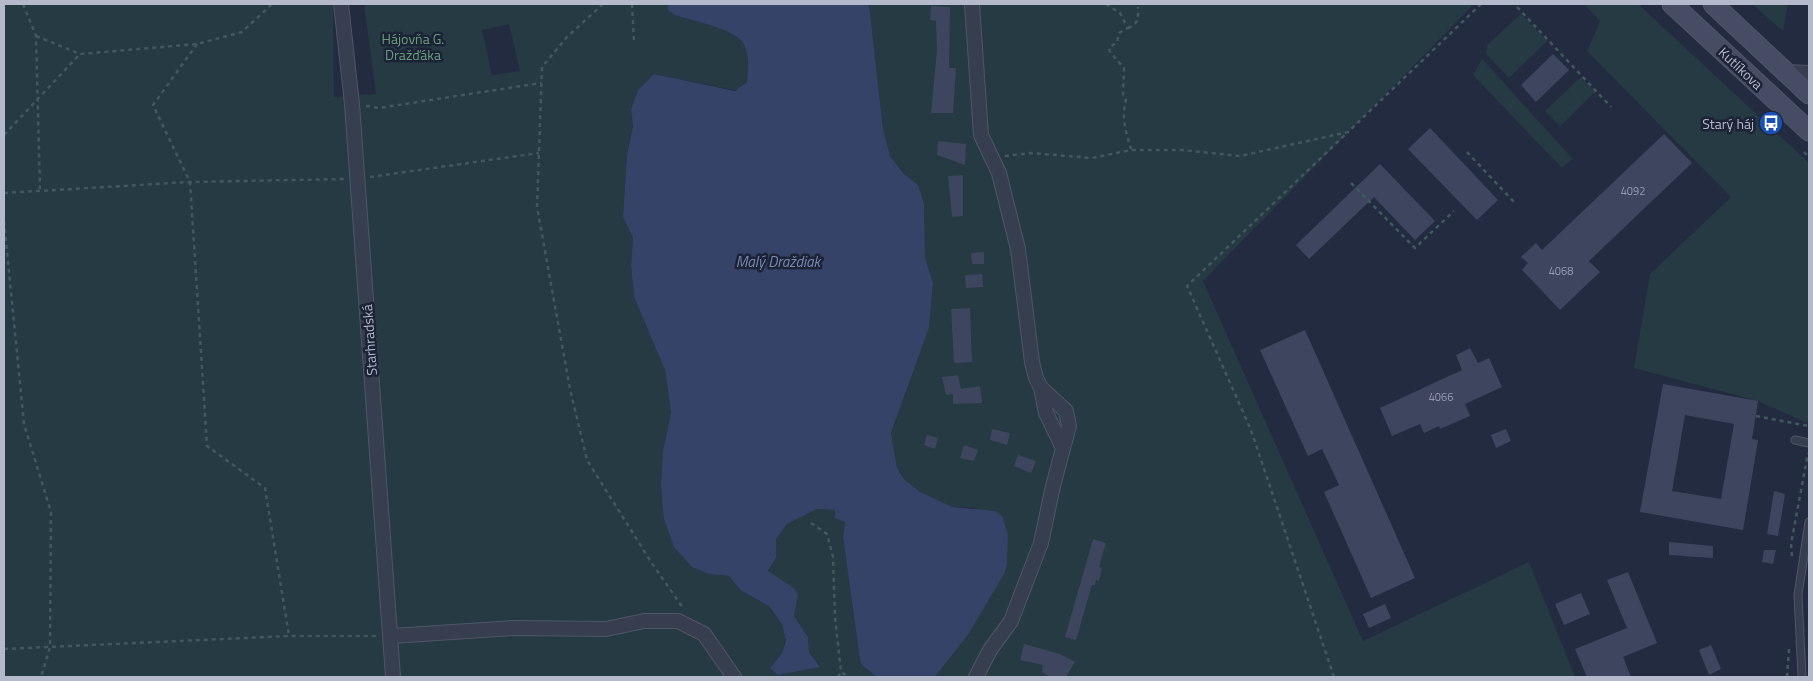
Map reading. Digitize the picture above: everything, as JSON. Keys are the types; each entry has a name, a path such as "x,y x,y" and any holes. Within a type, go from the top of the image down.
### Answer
{"main road":[{"name":"Kutlíkova","path":"1672,4 1809,132"},
{"name":"Kutlíkova","path":"1713,4 1809,94"}],"street":[{"name":"Starhradská","path":"342,4 352,104 392,636 393,677"},
{"path":"972,4 981,135 998,173 1018,249 1032,362 1036,378 1041,388 1046,413 1063,448"},
{"path":"1785,72 1809,73"},
{"path":"976,677 990,650 1011,621 1041,543 1069,426 1066,411 1041,388"},
{"path":"392,636 513,628 606,629 644,621 678,621 704,634 734,677"}],"lane":[{"path":"1795,440 1809,443"},
{"path":"1802,677 1798,596 1809,522"}],"path":[{"path":"22,4 36,36 40,189"},
{"path":"36,36 80,54 197,44 242,32 272,4"},
{"path":"603,4 567,37 542,67 538,207 570,389 587,460 651,562 682,604 688,626"},
{"path":"632,4 634,42"},
{"path":"1106,4 1120,14 1128,28"},
{"path":"1334,677 1251,430 1187,286 1481,4"},
{"path":"1131,150 1125,131 1124,68 1110,52 1109,48 1117,42 1119,33 1135,25 1138,20 1138,7"},
{"path":"1517,7 1611,107"},
{"path":"197,44 153,105 190,182 207,446 264,488 289,636"},
{"path":"4,135 80,54"},
{"path":"352,104 379,108 541,83"},
{"path":"991,157 1030,154 1092,158 1131,150 1182,150 1240,156 1348,132"},
{"path":"1468,152 1514,202"},
{"path":"1804,152 1809,157"},
{"path":"4,193 40,189 190,182 357,179 539,153"},
{"path":"1351,183 1415,248 1454,211"},
{"path":"4,221 24,424 50,512 50,647 41,677"},
{"path":"1756,416 1809,426"},
{"path":"812,523 827,534 833,557 835,617 841,672 838,677"},
{"path":"4,649 289,636 392,636"},
{"path":"841,672 849,677"}],"green space":[{"name":"Hájovňa G. Dražďáka","path":"4,4 333,4 334,97 376,94 364,4 668,4 668,10 674,15 722,29 731,33 743,43 748,57 747,82 739,91 654,74 638,90 631,109 633,126 627,155 623,217 633,238 631,265 634,297 665,370 671,413 663,451 709,574 729,576 740,590 769,606 782,624 786,641 782,653 770,668 779,675 820,666 809,652 808,637 794,616 794,588 768,572 776,558 776,541 787,524 817,509 835,510 845,522 843,537 860,660 862,665 877,677 4,677","holes":["509,24 520,71 492,75 482,30"]},
{"path":"869,4 1474,4 1203,281 1363,641 1529,562 1575,677 935,677 969,632 975,508 953,507 920,492 904,479 897,468 891,434 929,328 933,283 925,259 924,203 918,185 904,174 890,156 883,129"},
{"path":"1584,4 1638,4 1809,163 1809,420 1805,422 1758,401 1634,368 1650,274 1731,197 1587,51 1600,21"},
{"path":"1752,4 1788,4 1783,31"},
{"path":"1521,14 1547,41 1509,78 1486,54 1487,45"},
{"path":"1482,59 1573,159 1562,168 1473,75"},
{"path":"1581,77 1595,92 1560,126 1545,111"}],"water":[{"name":"Malý Draždiak","path":"668,4 869,4 883,129 890,156 904,174 918,185 924,203 925,258 933,283 929,328 891,433 897,468 904,479 920,492 953,507 995,511 1002,516 1008,534 1007,565 1004,574 969,633 935,677 877,677 862,665 843,537 845,522 835,518 835,510 817,509 787,524 776,540 776,558 768,571 794,588 798,595 794,616 808,637 809,652 820,667 778,675 770,668 782,653 786,641 782,624 769,606 740,590 729,576 709,574 692,567 674,547 664,519 661,486 663,451 671,413 665,370 634,297 631,265 633,238 623,217 627,155 633,126 631,109 638,90 654,74 735,91 747,82 748,62 745,47 738,38 722,29 674,15 668,10"}],"building":[{"path":"931,6 950,7 949,68 956,68 953,113 931,113 937,50 936,21 930,20"},
{"path":"1553,54 1569,70 1536,102 1521,85"},
{"path":"1430,128 1498,200 1477,220 1408,149"},
{"path":"1664,134 1692,163 1589,261 1600,272 1560,310 1522,270 1528,263 1521,257 1536,243 1542,250"},
{"path":"938,141 966,144 965,165 937,155"},
{"path":"1380,164 1435,221 1415,240 1374,197 1309,259 1296,245"},
{"path":"963,175 963,216 952,217 948,176"},
{"path":"984,252 984,264 972,264 971,253"},
{"path":"982,274 983,287 966,288 965,275"},
{"path":"970,308 972,362 954,363 951,309"},
{"path":"1305,330 1415,578 1371,598 1324,492 1339,485 1322,449 1308,456 1260,350"},
{"path":"1470,348 1478,363 1489,358 1502,387 1465,404 1470,416 1440,429 1439,426 1424,433 1420,424 1392,436 1380,408 1462,370 1456,355"},
{"path":"958,375 961,389 980,386 982,403 953,404 953,394 946,395 942,377"},
{"path":"1663,384 1758,401 1752,439 1758,440 1743,530 1640,512","holes":["1685,415 1734,424 1721,499 1672,491"]},
{"path":"992,429 1010,433 1007,445 990,440"},
{"path":"1506,429 1511,441 1496,448 1491,435"},
{"path":"927,435 938,438 935,449 924,445"},
{"path":"964,445 978,450 974,461 960,458"},
{"path":"1018,455 1036,461 1031,473 1014,466"},
{"path":"1774,491 1785,494 1778,536 1767,534"},
{"path":"1093,539 1106,543 1099,567 1102,568 1099,581 1096,580 1095,585 1092,585 1076,640 1065,637"},
{"path":"1669,542 1713,546 1713,558 1669,555"},
{"path":"1764,550 1776,550 1773,564 1762,562"},
{"path":"1628,572 1657,643 1623,657 1631,677 1587,677 1575,649 1627,628 1607,580"},
{"path":"1581,593 1590,614 1564,625 1555,604"},
{"path":"1385,604 1391,618 1369,628 1363,614"},
{"path":"1024,644 1060,654 1075,662 1066,677 1050,677 1042,672 1043,665 1020,660"},
{"path":"1711,645 1721,669 1709,675 1699,650"}],"place":[{"name":"Starý háj","path":"1771,123"}]}
